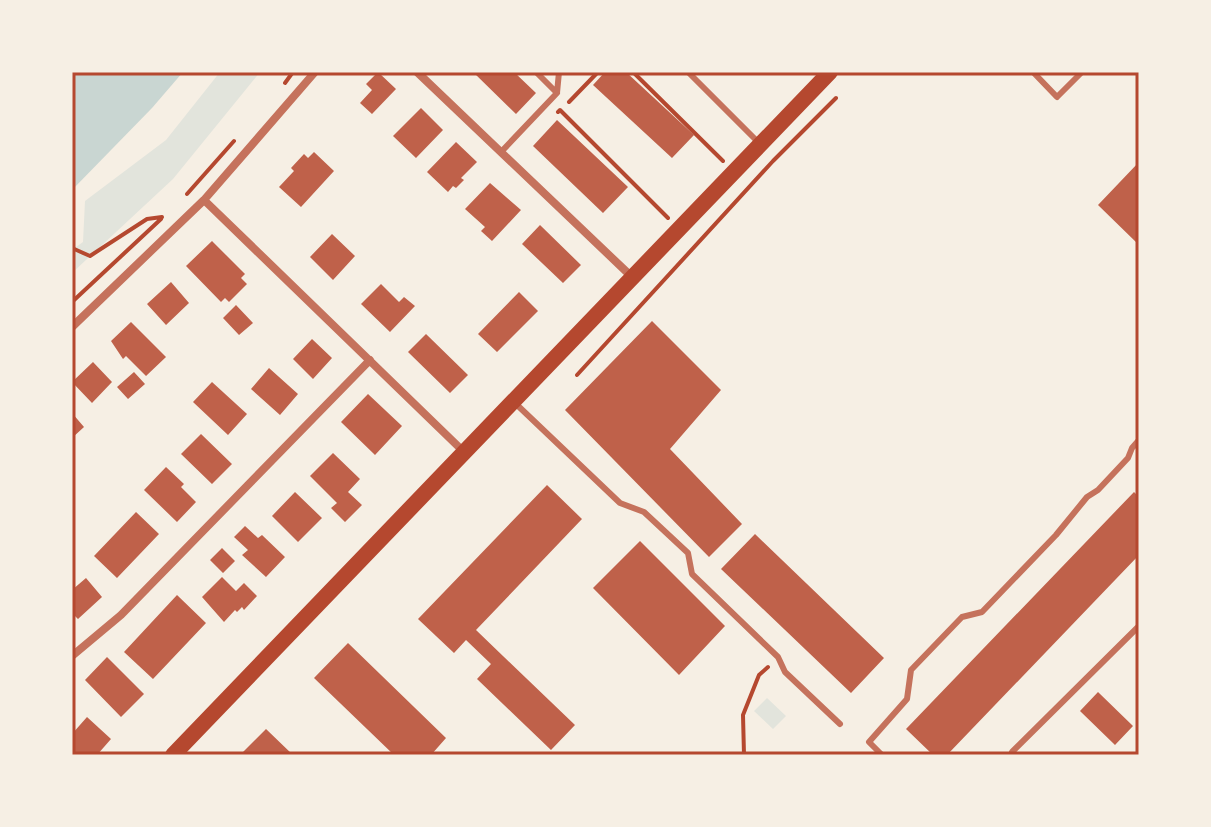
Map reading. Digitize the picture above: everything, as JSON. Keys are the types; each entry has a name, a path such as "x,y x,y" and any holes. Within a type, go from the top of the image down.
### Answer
{"main road":[{"path":"173,755 825,74"}],"street":[{"path":"72,327 204,200 315,72"},
{"path":"417,72 632,277"},
{"path":"204,200 464,452"},
{"path":"72,656 121,615 370,360"}],"lane":[{"path":"536,72 557,93"},
{"path":"501,152 557,93 559,72"},
{"path":"688,72 760,144"},
{"path":"1033,72 1057,97 1082,72"},
{"path":"513,402 620,503 644,512 688,553 692,574 778,657 785,672 840,724"},
{"path":"882,755 869,742 907,699 911,670 962,617 982,612 1056,535 1087,497 1098,490 1128,458 1139,440"},
{"path":"1012,754 1139,626"}],"path":[{"path":"279,90 293,72"},
{"path":"550,120 598,72"},
{"path":"633,72 733,172"},
{"path":"577,375 773,161 836,98"},
{"path":"560,110 678,228"},
{"path":"183,199 241,133"},
{"path":"72,248 90,256 147,219 164,216 72,302"},
{"path":"744,755 743,715 759,675 778,657"}],"shaded area":[{"path":"72,72 183,72 72,190"},
{"path":"220,72 260,72 173,179 72,273 72,250 83,242 85,201 166,140"},
{"path":"767,698 786,716 773,729 754,711"}],"building":[{"path":"378,72 396,89 372,114 360,103 372,90 366,84"},
{"path":"473,72 514,72 536,93 516,114"},
{"path":"605,72 626,72 694,135 672,158 593,85"},
{"path":"421,108 443,130 416,158 393,136"},
{"path":"557,120 628,187 603,213 533,146"},
{"path":"456,142 477,162 461,178 464,180 448,192 427,172"},
{"path":"314,152 334,171 301,207 279,187 304,154 308,158"},
{"path":"1139,162 1139,245 1098,205"},
{"path":"490,183 521,210 492,241 481,231 485,227 465,209"},
{"path":"540,225 581,265 563,283 522,244"},
{"path":"332,234 355,256 333,280 310,257"},
{"path":"212,241 245,274 241,278 247,284 229,302 225,298 221,302 186,266"},
{"path":"171,282 189,303 166,325 147,304"},
{"path":"381,284 399,302 404,297 415,306 390,332 361,304"},
{"path":"519,292 538,311 497,352 478,334"},
{"path":"236,305 253,323 239,335 223,318"},
{"path":"652,321 721,390 670,449 742,524 709,557 565,410"},
{"path":"131,322 166,357 146,376 126,356 123,359 111,341"},
{"path":"426,334 468,375 450,393 408,352"},
{"path":"312,339 332,358 313,379 293,359"},
{"path":"93,362 112,382 92,403 72,382"},
{"path":"269,368 298,394 280,415 251,389"},
{"path":"134,372 145,384 128,399 117,387"},
{"path":"212,382 247,414 228,435 193,402"},
{"path":"368,394 402,426 375,455 341,422"},
{"path":"72,413 84,427 72,438"},
{"path":"201,434 232,464 212,484 181,454"},
{"path":"333,453 360,479 348,492 362,505 345,522 331,508 337,503 310,476"},
{"path":"166,467 184,484 181,487 196,502 177,522 144,490"},
{"path":"547,485 582,519 476,630 575,725 551,750 477,679 491,664 466,640 454,653 418,619"},
{"path":"295,492 322,518 298,542 272,516"},
{"path":"1134,492 1139,497 1139,555 947,755 933,755 906,729"},
{"path":"136,512 159,534 117,578 94,556"},
{"path":"245,526 258,538 262,535 285,557 266,577 242,555 248,550 234,537"},
{"path":"755,534 884,658 851,693 721,569"},
{"path":"640,541 725,626 679,675 593,588"},
{"path":"222,548 235,561 223,573 210,560"},
{"path":"222,577 236,591 244,583 257,596 244,610 242,607 237,612 235,610 224,622 202,597"},
{"path":"86,578 102,597 78,619 72,613 72,590"},
{"path":"177,595 206,623 153,679 124,652"},
{"path":"348,643 446,738 431,755 394,755 314,678"},
{"path":"107,657 144,694 121,717 85,680"},
{"path":"1098,692 1133,726 1115,745 1080,711"},
{"path":"87,717 111,739 97,755 72,755 72,734"},
{"path":"266,729 293,755 240,755"}]}
